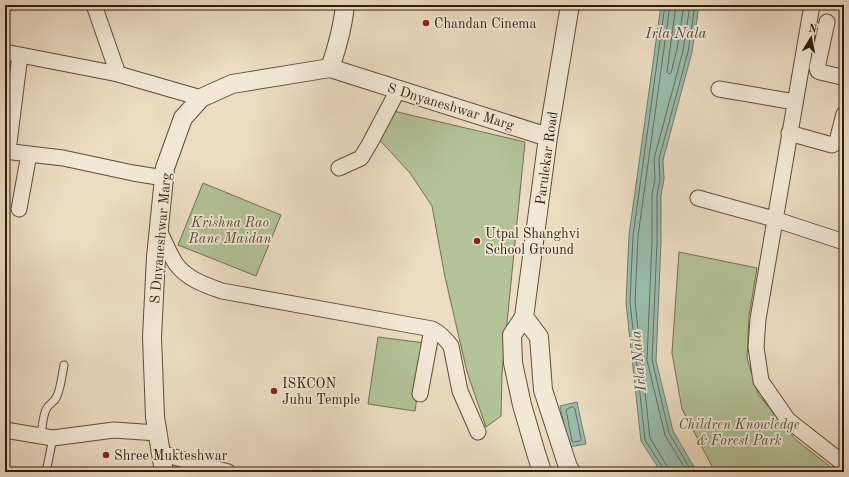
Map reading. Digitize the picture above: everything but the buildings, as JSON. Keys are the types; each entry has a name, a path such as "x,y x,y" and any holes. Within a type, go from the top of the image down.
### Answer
{"street":[{"path":"94,5 118,74"},
{"path":"330,68 342,26 345,5"},
{"name":"Parulekar Road","path":"512,335 524,317 548,137 570,5"},
{"path":"812,5 774,219 757,326 756,347 761,381 788,420 844,464"},
{"path":"827,22 817,68 820,72 842,80"},
{"path":"5,52 118,74 201,98"},
{"path":"20,55 7,151 63,158 164,178"},
{"name":"S Dnyaneshwar Marg","path":"164,472 155,417 152,338 164,178 165,168 183,118 201,98 232,84 330,68 548,137"},
{"path":"815,80 842,80"},
{"path":"719,89 795,102"},
{"path":"339,168 361,158 398,90"},
{"path":"789,133 832,145 837,141 844,114"},
{"path":"19,210 28,154"},
{"path":"698,198 774,219 844,242"},
{"path":"159,230 176,263 186,274 203,284 222,291 432,329 440,333 447,339 451,346 460,391 478,432"},
{"path":"524,317 539,337 543,390 568,467 571,472"},
{"path":"420,394 432,329"},
{"path":"539,337 512,335 513,363 522,405 542,472"},
{"path":"5,430 47,437 114,430 157,433"},
{"path":"160,453 228,472"}],"lane":[{"path":"46,472 47,437 45,410 56,399 59,392 64,365"}],"green space":[{"name":"Utpal Shanghvi School Ground","path":"385,109 525,142 502,373 501,416 486,427 467,372 445,277 432,206 410,173 376,136"},
{"name":"Krishna Rao Rane Maidan","path":"203,183 281,215 256,276 178,245"},
{"name":"Children Knowledge & Forest Park","path":"679,252 757,268 749,316 747,358 758,394 796,440 837,472 715,472 682,409 672,353"},
{"path":"378,337 425,343 415,411 368,404"}],"water":[{"name":"Irla Nala","path":"661,5 699,5 692,52 663,160 664,179 661,195 661,242 656,361 673,431 697,472 661,472 641,441 626,303 629,235"},
{"path":"577,402 586,444 569,447 560,406"}],"place":[{"name":"Chandan Cinema","path":"426,23"},
{"name":"Utpal Shanghvi School Ground","path":"477,241"},
{"name":"ISKCON Juhu Temple","path":"274,391"},
{"name":"Shree Mukteshwar","path":"106,455"}]}
